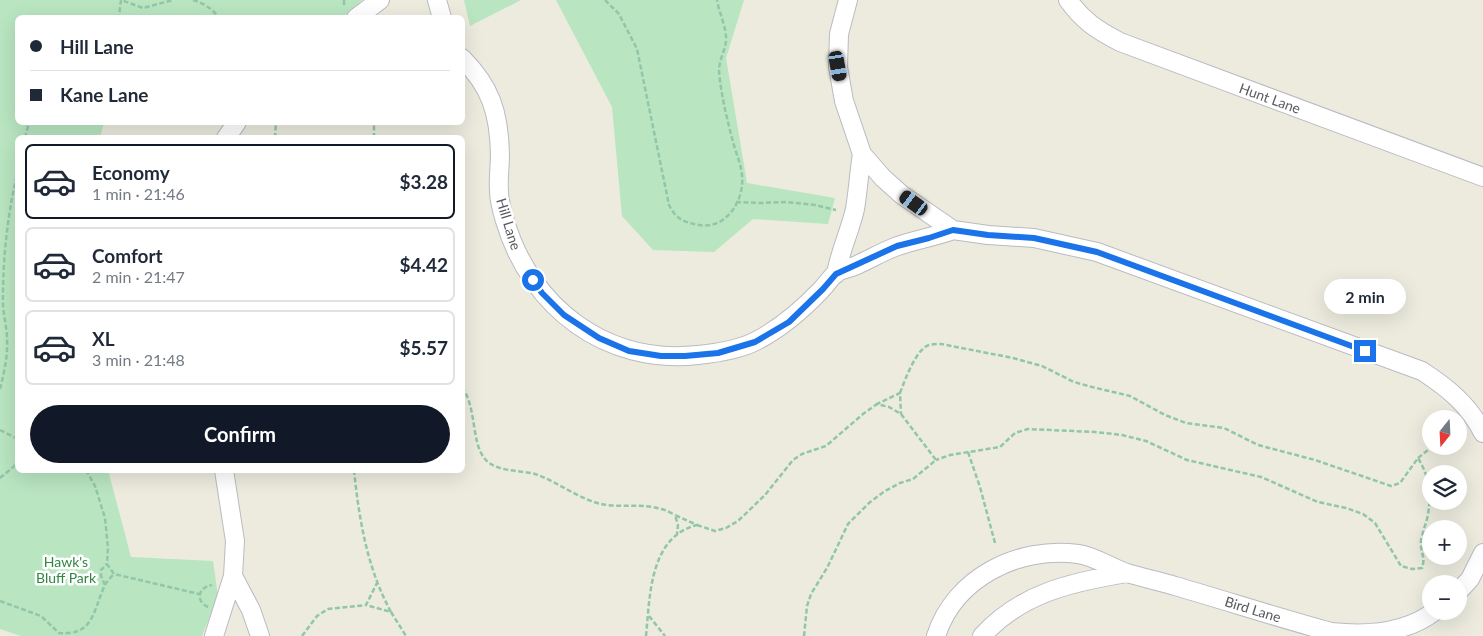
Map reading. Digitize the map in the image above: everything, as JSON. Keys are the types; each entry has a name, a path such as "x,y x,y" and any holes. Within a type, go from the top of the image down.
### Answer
{"street":[{"path":"350,12 380,0"},
{"path":"437,0 441,15"},
{"path":"848,0 839,34 838,66 844,101 862,154 883,178 902,195 953,230 988,235 1034,238 1097,252 1422,371 1455,395 1468,410 1483,433"},
{"name":"Hunt Lane","path":"1068,0 1079,15 1095,28 1120,42 1483,177"},
{"name":"Hill Lane","path":"465,61 487,88 497,117 500,153 498,192 511,240 524,268 542,293 564,315 599,338 629,351 661,356 718,353 755,342 789,322 836,274"},
{"path":"836,274 840,254 849,232 855,209 862,154"},
{"path":"836,274 897,246 953,230"},
{"path":"214,636 233,576 235,541 224,473"},
{"name":"Bird Lane","path":"936,636 947,612 974,581 996,567 1015,559 1038,554 1058,553 1080,554 1128,573 1323,630 1348,634 1381,634 1404,627 1422,618"},
{"path":"1467,582 1483,553"},
{"name":"Bird Lane","path":"982,636 1007,614 1046,591 1092,579 1128,573"},
{"path":"233,576 251,610 260,636"}],"path":[{"path":"119,15 121,0 143,8 173,0"},
{"path":"194,0 202,2 217,15"},
{"path":"344,0 350,12"},
{"path":"605,0 618,14 637,49 669,205 674,216 687,223 706,226 722,222 730,214 742,188 742,175 724,108 719,69 726,41 717,0"},
{"path":"0,389 8,340 2,299 5,246 15,183"},
{"path":"736,202 786,202 815,205 836,210"},
{"path":"901,414 900,393 914,362 923,348 941,344 1013,358 1042,366 1074,382 1130,396 1165,415 1186,423 1224,428 1258,445 1315,460 1391,486 1400,482 1422,455"},
{"path":"465,393 472,406 480,452 494,466 548,479 594,502 660,509 697,526 715,531 726,528 738,521 765,495 793,460 802,454 826,446 863,414 877,404 900,393"},
{"path":"877,404 890,407 901,414 936,460"},
{"path":"804,636 807,606 811,594 827,568 848,524 863,508 900,483 913,480 936,460 950,454 1000,448 1015,433 1028,429 1096,432 1122,435 1146,441 1187,460 1261,477 1318,502 1364,514 1375,523 1401,566 1412,569 1422,568 1425,559 1421,549 1429,499 1429,482 1418,458"},
{"path":"0,430 15,438"},
{"path":"968,452 980,487 995,543"},
{"path":"0,478 15,465"},
{"path":"88,473 96,486 105,518 108,548 107,564 114,574 199,594"},
{"path":"354,473 360,514 377,583 391,612 406,636"},
{"path":"646,636 649,593 656,566 677,534 678,525 675,515"},
{"path":"677,534 697,526"},
{"path":"104,585 101,570 107,564"},
{"path":"0,601 41,616 59,633 72,634 81,630 90,620 104,585 114,574"},
{"path":"366,605 377,583"},
{"path":"208,608 203,605 199,594 206,586 212,585"},
{"path":"302,636 317,616 328,610 366,605 391,612"},
{"path":"648,615 665,636"}],"green space":[{"name":"Hawk's Bluff Park","path":"0,0 362,0 345,15 15,15 15,125 103,125 101,135 15,135 15,473 109,473 131,557 213,561 218,596 202,636 21,636 0,629"},
{"path":"464,0 521,0 470,26"},
{"path":"556,0 744,0 726,58 747,183 835,198 828,224 753,219 714,252 653,250 622,216 612,107"}],"route":[{"path":"533,280 542,293 564,315 599,338 629,351 661,356 718,353 755,342 789,322 836,274 897,246 953,230 988,235 1034,238 1097,252 1365,351"}]}
